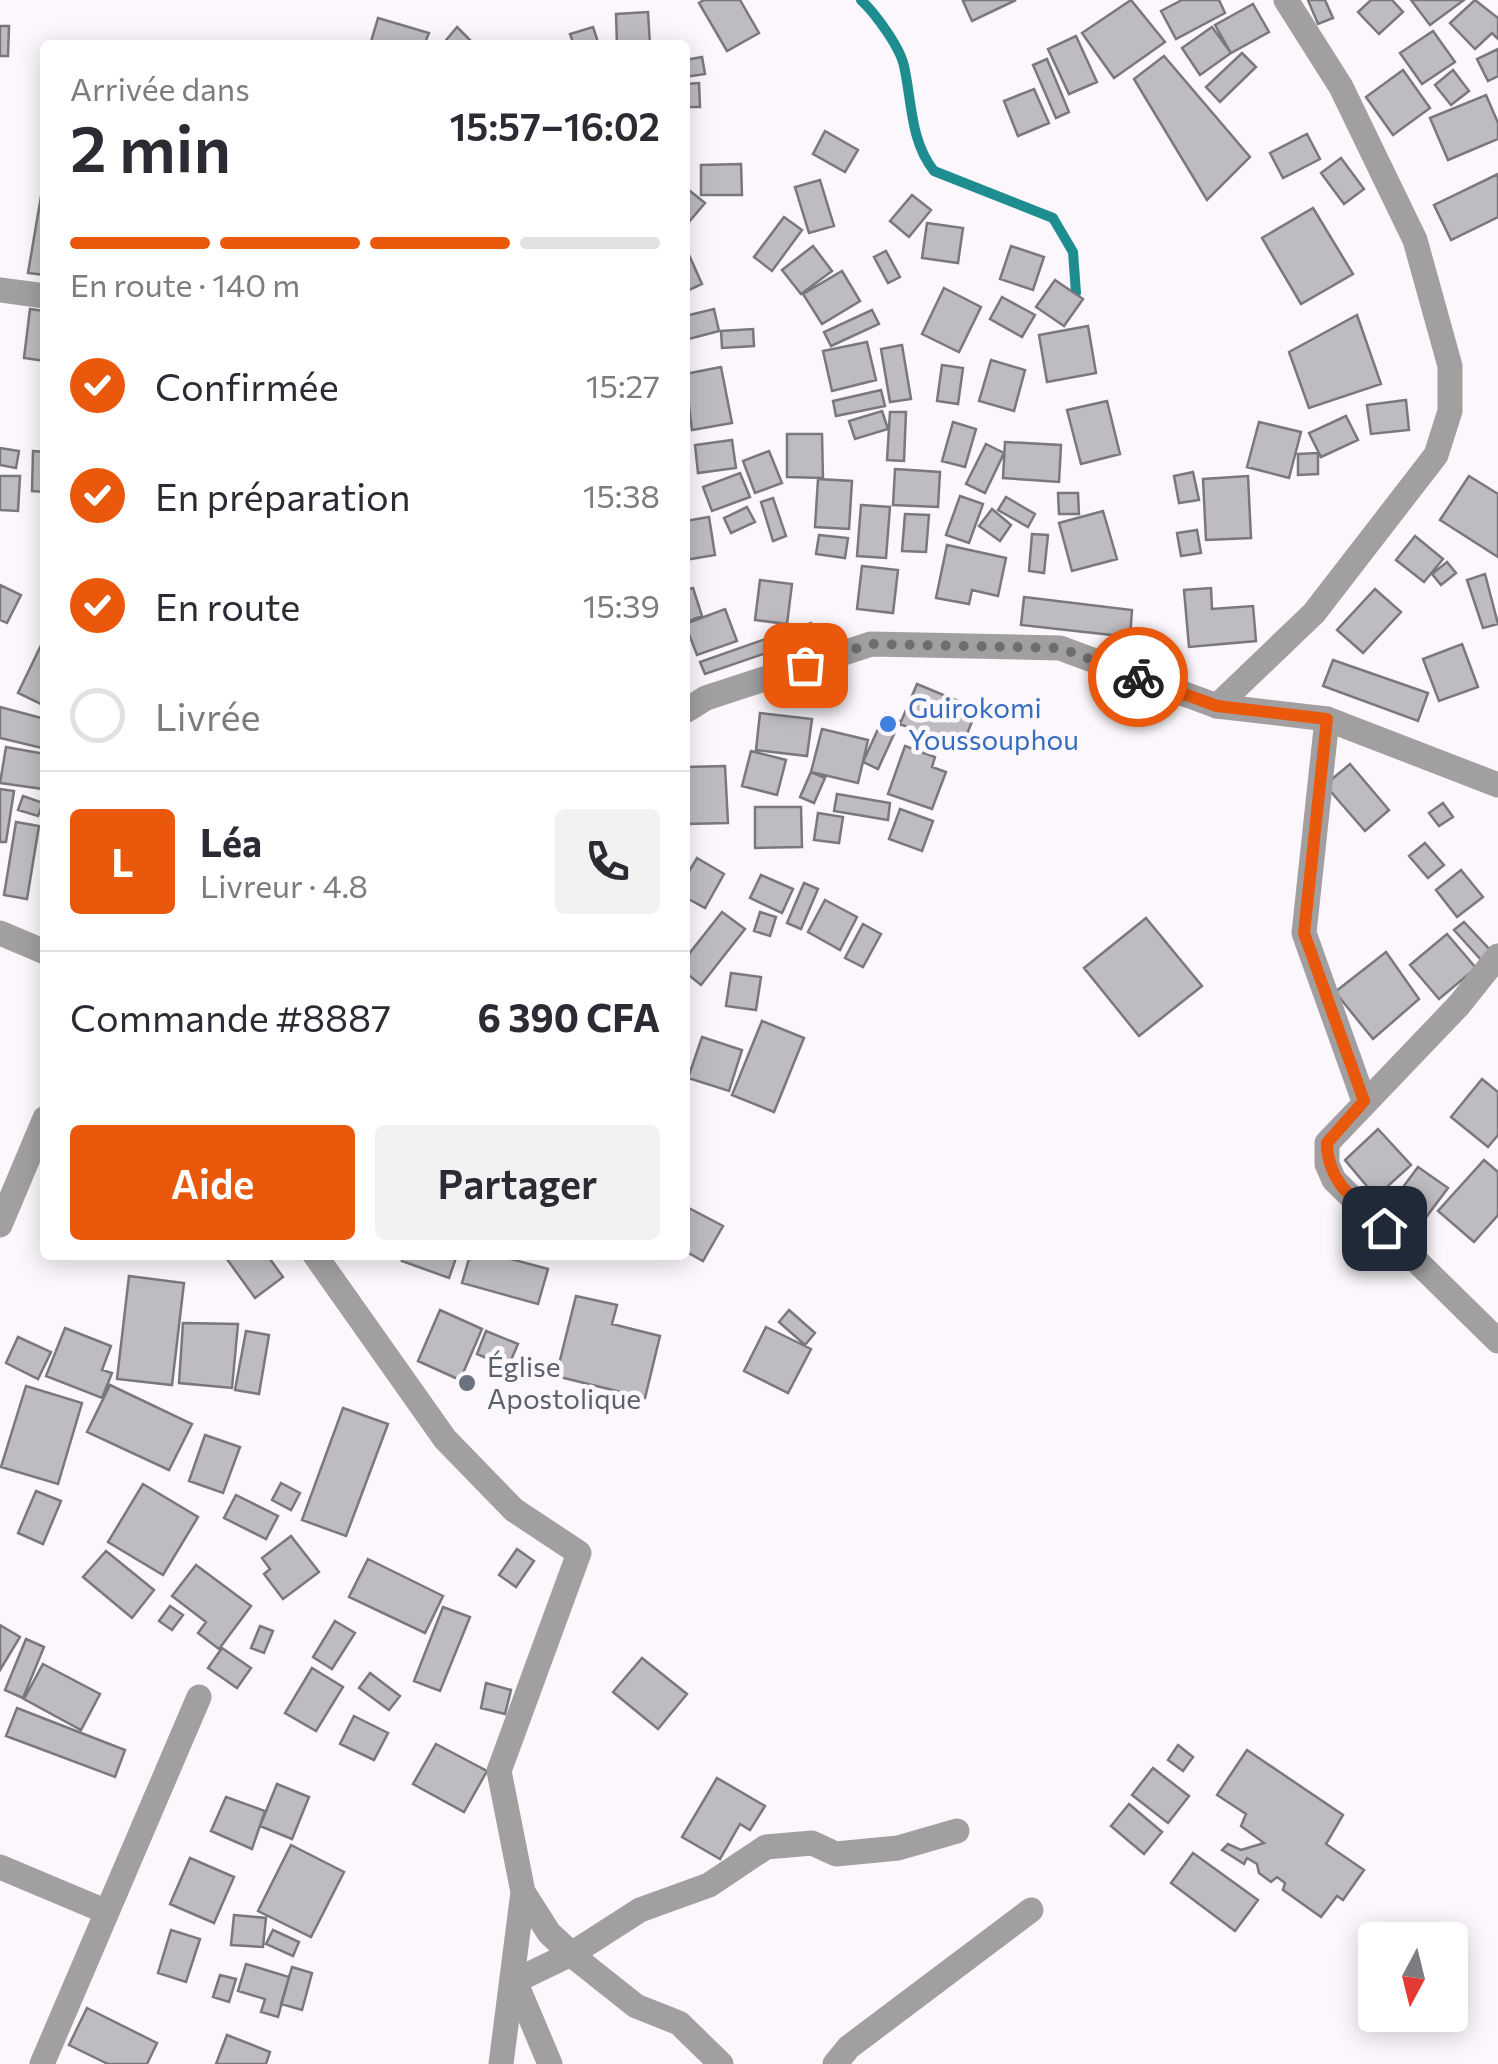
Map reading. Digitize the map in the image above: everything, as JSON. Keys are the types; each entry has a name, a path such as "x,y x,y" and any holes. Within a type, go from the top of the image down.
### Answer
{"street":[{"path":"1217,706 1314,613 1436,455 1450,411 1450,366 1415,240 1341,87 1286,0"},
{"path":"1,286 40,295"},
{"path":"690,707 706,698 870,644 1060,648 1217,706 1327,719 1498,785"},
{"path":"1327,719 1304,933 1364,1101"},
{"path":"0,933 40,950"},
{"path":"1498,956 1459,1005 1327,1143 1327,1164 1334,1180 1498,1340"},
{"path":"0,1225 40,1130"},
{"path":"319,1260 445,1439 514,1510 580,1553 500,1770 523,1892 500,2064"},
{"path":"42,2064 199,1697"},
{"path":"550,2064 515,1981 572,1953 640,1910 710,1885 766,1848 812,1843 836,1854 898,1848 957,1832"},
{"path":"0,1867 107,1912"},
{"path":"523,1892 549,1933 572,1953 636,2006 679,2024 721,2064"},
{"path":"835,2064 850,2047 1031,1910"}],"building":[{"path":"740,0 759,33 727,51 699,3"},
{"path":"967,0 1016,0 972,21 963,1"},
{"path":"1131,0 1165,42 1114,78 1082,33"},
{"path":"1182,0 1219,0 1225,13 1176,39 1161,11"},
{"path":"1308,0 1325,0 1333,18 1318,24"},
{"path":"1371,0 1392,0 1403,12 1379,34 1358,12"},
{"path":"1411,0 1464,0 1430,25"},
{"path":"1475,0 1498,18 1498,39 1492,33 1475,49 1450,23"},
{"path":"1253,4 1269,32 1231,53 1215,25"},
{"path":"648,12 650,40 617,40 616,14"},
{"path":"378,18 429,33 426,40 371,40"},
{"path":"0,26 9,26 8,56 0,56"},
{"path":"457,27 470,40 446,40"},
{"path":"593,27 597,40 572,40 570,34"},
{"path":"1212,27 1231,53 1200,75 1182,48"},
{"path":"1433,31 1455,62 1422,84 1400,53"},
{"path":"1076,36 1097,82 1069,94 1048,49"},
{"path":"1498,49 1498,76 1488,81 1477,59"},
{"path":"1242,53 1256,67 1220,102 1206,87"},
{"path":"1164,56 1250,157 1207,200 1134,79"},
{"path":"702,57 705,74 690,76 690,59"},
{"path":"1047,59 1069,112 1056,118 1033,65"},
{"path":"1403,70 1430,108 1393,135 1366,97"},
{"path":"1453,70 1469,91 1451,105 1435,85"},
{"path":"699,83 700,107 690,107 690,84"},
{"path":"1034,89 1049,123 1018,136 1004,101"},
{"path":"1486,95 1498,123 1498,139 1448,160 1430,118"},
{"path":"825,131 858,150 845,172 813,154"},
{"path":"1307,134 1320,159 1283,178 1270,153"},
{"path":"1341,158 1364,189 1344,204 1321,173"},
{"path":"741,164 742,195 701,195 701,165"},
{"path":"1498,174 1498,217 1451,240 1434,205"},
{"path":"820,180 834,226 809,233 795,187"},
{"path":"690,191 705,203 690,221"},
{"path":"912,195 931,210 909,237 890,221"},
{"path":"40,202 40,274 28,273"},
{"path":"1313,208 1353,274 1301,304 1262,238"},
{"path":"784,217 802,230 772,271 754,257"},
{"path":"927,223 963,228 958,263 922,258"},
{"path":"813,246 832,271 801,294 782,270"},
{"path":"1011,246 1044,257 1033,290 1000,279"},
{"path":"886,251 900,277 888,283 874,257"},
{"path":"690,257 702,284 690,290"},
{"path":"842,271 860,301 822,324 803,294"},
{"path":"1055,280 1083,299 1064,326 1036,307"},
{"path":"944,288 981,307 959,352 922,334"},
{"path":"1002,297 1035,315 1022,337 990,319"},
{"path":"30,309 40,310 40,360 24,358"},
{"path":"714,309 719,331 690,339 690,315"},
{"path":"872,310 879,324 831,346 824,332"},
{"path":"1357,315 1381,384 1309,408 1289,352"},
{"path":"1088,326 1096,373 1047,382 1039,335"},
{"path":"753,329 754,346 722,348 721,331"},
{"path":"867,342 876,380 832,391 823,351"},
{"path":"902,345 911,399 890,402 881,349"},
{"path":"991,360 1025,370 1014,411 979,401"},
{"path":"942,365 963,368 958,404 937,401"},
{"path":"721,367 732,423 692,430 690,373"},
{"path":"881,390 885,406 836,416 833,401"},
{"path":"1406,400 1409,430 1371,434 1367,405"},
{"path":"1107,401 1120,454 1081,464 1067,410"},
{"path":"882,411 888,429 855,439 849,421"},
{"path":"890,412 906,412 904,461 887,460"},
{"path":"1346,416 1358,440 1321,457 1309,433"},
{"path":"953,422 976,429 965,467 942,461"},
{"path":"1259,422 1301,432 1289,478 1247,467"},
{"path":"787,434 822,434 823,478 787,477"},
{"path":"732,440 736,468 698,473 695,445"},
{"path":"1005,442 1061,445 1059,482 1003,478"},
{"path":"986,444 1004,453 985,493 966,484"},
{"path":"0,448 19,451 16,468 0,465"},
{"path":"33,451 40,452 40,492 32,491"},
{"path":"769,451 782,483 755,493 743,461"},
{"path":"1318,453 1318,474 1298,475 1298,454"},
{"path":"895,469 940,472 938,507 893,505"},
{"path":"1193,472 1199,500 1179,503 1174,476"},
{"path":"740,473 750,497 712,511 703,487"},
{"path":"0,476 20,476 18,511 0,510"},
{"path":"1248,476 1251,538 1206,540 1203,479"},
{"path":"1469,476 1498,494 1498,557 1440,520"},
{"path":"818,479 852,481 849,529 815,527"},
{"path":"1058,493 1078,493 1079,514 1059,514"},
{"path":"960,496 983,504 969,543 946,535"},
{"path":"1006,497 1035,514 1028,527 998,510"},
{"path":"773,498 786,536 773,541 761,502"},
{"path":"861,505 890,507 886,558 857,556"},
{"path":"747,507 755,522 731,533 724,518"},
{"path":"992,509 1011,525 1000,541 979,526"},
{"path":"1103,511 1117,559 1072,571 1059,523"},
{"path":"905,514 929,515 926,552 902,551"},
{"path":"709,517 715,555 690,559 690,520"},
{"path":"1197,530 1201,553 1181,556 1177,533"},
{"path":"1032,534 1048,535 1044,573 1029,571"},
{"path":"819,535 848,538 845,558 816,554"},
{"path":"1415,536 1443,559 1424,582 1396,560"},
{"path":"947,545 1006,558 998,596 972,590 969,604 936,598"},
{"path":"1447,562 1456,573 1441,585 1432,574"},
{"path":"862,566 898,570 893,613 857,609"},
{"path":"1485,574 1498,624 1483,628 1467,580"},
{"path":"760,580 792,584 787,624 755,620"},
{"path":"0,585 21,595 7,623 0,620"},
{"path":"693,588 702,616 690,621"},
{"path":"1211,588 1212,609 1253,606 1256,641 1189,647 1184,590"},
{"path":"1375,589 1401,612 1363,653 1337,630"},
{"path":"1024,597 1132,610 1130,637 1021,625"},
{"path":"725,609 737,641 697,655 690,637 690,622"},
{"path":"811,623 816,636 705,674 700,662"},
{"path":"1462,644 1478,687 1439,701 1423,659"},
{"path":"40,647 40,704 18,693"},
{"path":"1333,660 1428,693 1418,721 1323,686"},
{"path":"917,684 977,709 961,749 900,724"},
{"path":"1133,697 1157,704 1152,722 1128,715"},
{"path":"0,707 40,718 40,748 0,738"},
{"path":"760,713 812,719 807,756 756,750"},
{"path":"885,714 900,721 878,769 863,762"},
{"path":"822,729 868,740 858,783 811,772"},
{"path":"905,746 935,757 932,767 946,772 932,809 888,794"},
{"path":"6,747 40,753 40,789 0,783"},
{"path":"751,751 786,760 777,795 742,786"},
{"path":"1350,764 1389,810 1365,831 1325,785"},
{"path":"725,766 728,823 690,824 690,767"},
{"path":"811,772 825,778 814,803 800,797"},
{"path":"0,789 14,791 6,842 0,842"},
{"path":"837,794 890,803 888,820 834,811"},
{"path":"23,796 40,802 38,816 18,810"},
{"path":"1443,803 1453,817 1439,826 1429,813"},
{"path":"755,807 801,807 802,847 755,848"},
{"path":"900,809 933,821 922,851 889,839"},
{"path":"818,813 843,817 839,843 814,840"},
{"path":"16,822 39,826 27,899 4,895"},
{"path":"1425,843 1444,865 1428,878 1409,856"},
{"path":"697,858 724,874 705,908 690,900 690,870"},
{"path":"1461,870 1483,897 1457,917 1436,890"},
{"path":"761,875 793,889 782,913 750,898"},
{"path":"804,883 818,889 801,929 787,923"},
{"path":"825,900 857,917 840,950 808,932"},
{"path":"722,912 745,929 701,985 690,976 690,953"},
{"path":"760,912 776,917 770,936 754,931"},
{"path":"1146,918 1202,986 1139,1036 1084,968"},
{"path":"1464,922 1493,953 1483,962 1454,930"},
{"path":"863,924 881,934 863,967 845,958"},
{"path":"1447,934 1476,968 1439,999 1410,965"},
{"path":"1386,952 1419,999 1373,1039 1335,992"},
{"path":"731,973 761,977 756,1010 726,1006"},
{"path":"762,1021 804,1038 774,1112 732,1095"},
{"path":"702,1037 742,1050 729,1091 690,1079"},
{"path":"1482,1079 1498,1092 1498,1135 1488,1147 1451,1117"},
{"path":"1378,1129 1411,1165 1376,1197 1345,1160"},
{"path":"1484,1160 1498,1172 1498,1215 1474,1242 1438,1211"},
{"path":"1418,1167 1448,1188 1412,1236 1383,1214"},
{"path":"690,1209 723,1226 703,1261 690,1254"},
{"path":"228,1260 271,1260 283,1277 255,1298"},
{"path":"402,1260 455,1260 449,1278"},
{"path":"469,1260 515,1260 548,1269 538,1304 462,1283"},
{"path":"129,1276 184,1283 172,1385 117,1379"},
{"path":"576,1296 617,1305 612,1324 660,1336 645,1398 556,1376"},
{"path":"440,1310 482,1329 460,1380 418,1361"},
{"path":"789,1310 815,1333 805,1345 779,1322"},
{"path":"183,1323 238,1324 232,1388 179,1383"},
{"path":"766,1327 811,1349 788,1393 744,1371"},
{"path":"65,1328 111,1346 102,1370 112,1373 102,1398 46,1376"},
{"path":"246,1331 269,1335 259,1394 235,1390"},
{"path":"486,1331 518,1344 508,1367 477,1354"},
{"path":"18,1337 51,1352 38,1379 6,1363"},
{"path":"110,1385 192,1424 169,1470 87,1432"},
{"path":"26,1386 82,1403 58,1484 1,1467"},
{"path":"343,1408 388,1424 346,1536 302,1520"},
{"path":"205,1435 240,1447 223,1493 189,1481"},
{"path":"281,1483 300,1493 291,1510 272,1500"},
{"path":"143,1484 198,1517 163,1575 108,1542"},
{"path":"36,1491 61,1501 43,1544 18,1533"},
{"path":"236,1495 278,1516 266,1539 224,1518"},
{"path":"291,1536 319,1572 283,1599 264,1574 270,1569 262,1558"},
{"path":"517,1549 534,1561 516,1587 499,1575"},
{"path":"106,1551 154,1590 132,1618 83,1577"},
{"path":"368,1559 443,1596 425,1633 349,1597"},
{"path":"196,1565 251,1606 219,1649 198,1633 206,1622 172,1596"},
{"path":"170,1606 183,1615 172,1630 159,1621"},
{"path":"443,1607 470,1617 440,1691 414,1681"},
{"path":"335,1621 355,1633 332,1669 313,1657"},
{"path":"0,1625 20,1637 0,1670"},
{"path":"260,1626 273,1631 264,1653 251,1648"},
{"path":"26,1639 44,1647 23,1698 5,1690"},
{"path":"222,1648 251,1668 237,1688 208,1668"},
{"path":"642,1658 687,1694 658,1729 613,1692"},
{"path":"43,1664 100,1694 81,1730 24,1699"},
{"path":"312,1668 343,1687 316,1731 285,1713"},
{"path":"370,1673 400,1696 389,1710 359,1688"},
{"path":"486,1683 511,1690 505,1714 481,1708"},
{"path":"17,1708 125,1750 115,1777 6,1736"},
{"path":"354,1716 388,1733 374,1760 340,1744"},
{"path":"436,1744 487,1771 464,1812 413,1784"},
{"path":"1178,1745 1193,1757 1183,1771 1168,1760"},
{"path":"1247,1750 1343,1815 1326,1844 1364,1870 1343,1900 1337,1896 1321,1917 1283,1890 1285,1883 1277,1877 1271,1882 1259,1873 1257,1864 1247,1858 1244,1864 1222,1850 1228,1844 1241,1850 1264,1843 1241,1826 1246,1814 1217,1795"},
{"path":"1153,1768 1189,1796 1168,1823 1132,1795"},
{"path":"717,1778 765,1806 750,1830 740,1824 720,1859 682,1837"},
{"path":"277,1784 309,1797 292,1839 260,1826"},
{"path":"226,1797 265,1811 252,1849 211,1831"},
{"path":"1129,1804 1162,1832 1144,1854 1111,1826"},
{"path":"291,1845 344,1872 311,1937 258,1911"},
{"path":"1193,1853 1258,1900 1235,1931 1171,1883"},
{"path":"190,1858 234,1877 214,1923 170,1904"},
{"path":"234,1915 266,1918 263,1947 231,1945"},
{"path":"171,1930 200,1939 186,1982 158,1973"},
{"path":"273,1930 299,1942 293,1956 266,1944"},
{"path":"246,1964 289,1977 278,2017 261,2012 265,1999 238,1991"},
{"path":"292,1967 312,1973 302,2010 281,2004"},
{"path":"220,1975 236,1979 229,2002 213,1997"},
{"path":"87,2008 157,2043 147,2064 108,2064 69,2045"},
{"path":"227,2035 270,2052 266,2064 216,2064"}],"waterway":[{"path":"861,0 902,58 916,134 934,171 1053,218 1073,252 1076,293"}],"way so far":[{"path":"805,665 870,644 1060,648 1138,677"}],"place":[{"name":"Guirokomi Youssouphou","path":"888,724"},
{"name":"Église Apostolique","path":"467,1383"}],"route":[{"path":"1138,677 1217,706 1327,719 1304,933 1364,1101 1327,1143 1327,1164 1334,1180 1384,1228"}]}
